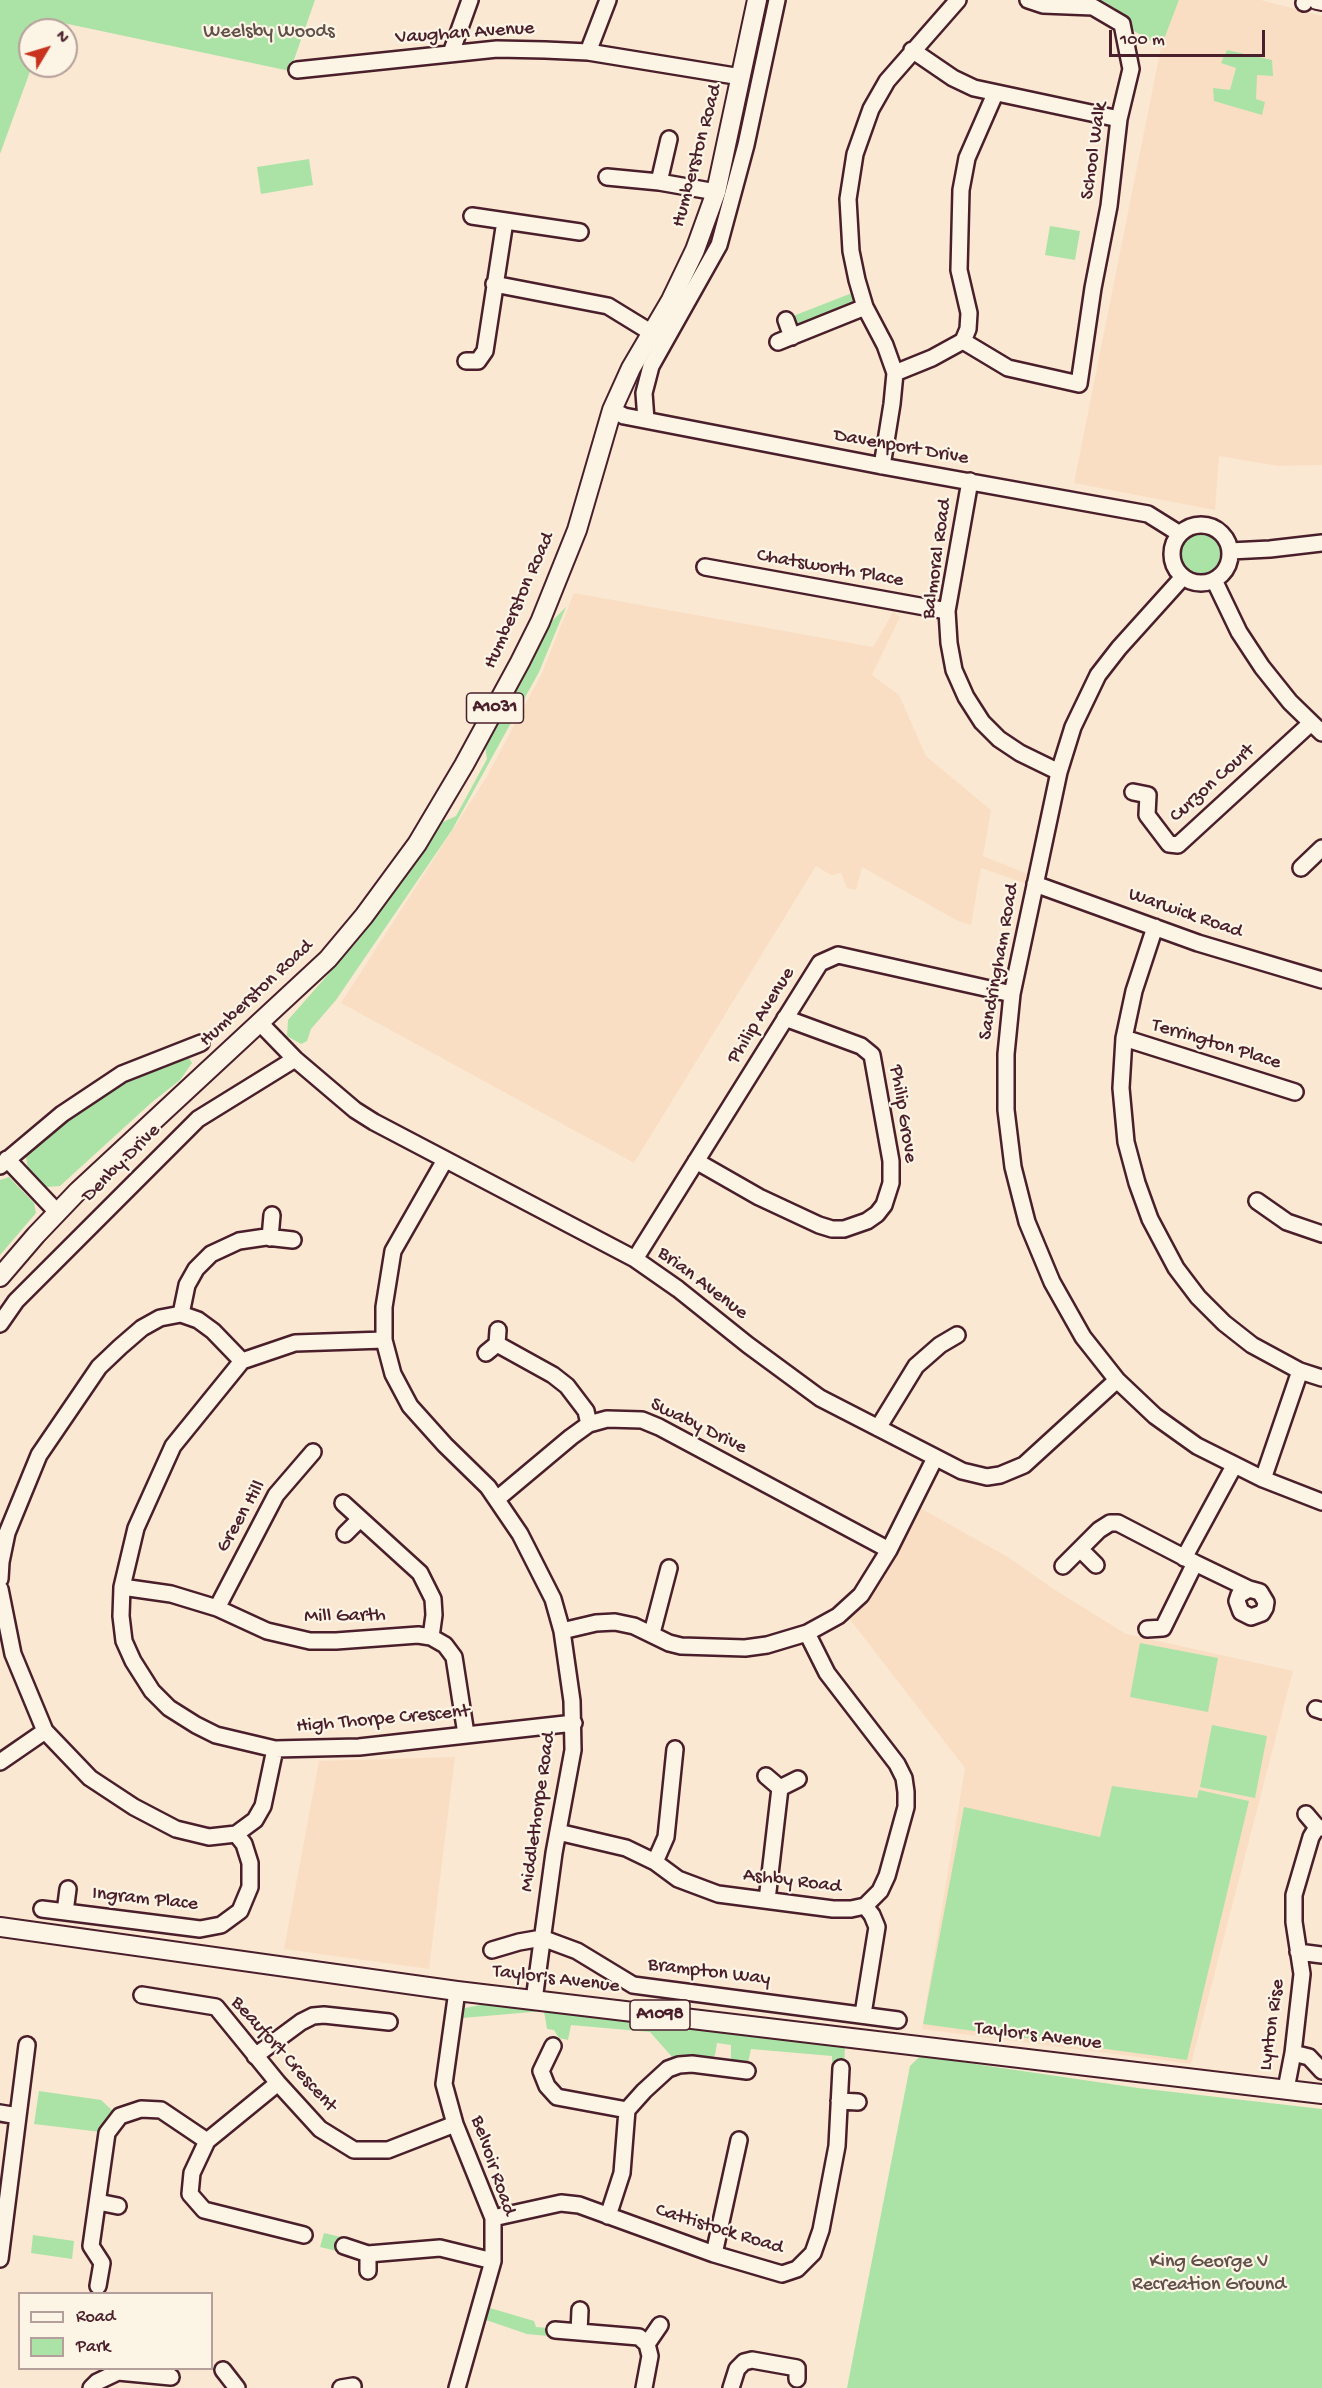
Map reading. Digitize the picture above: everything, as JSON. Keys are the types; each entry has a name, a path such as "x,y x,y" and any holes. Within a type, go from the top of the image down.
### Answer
{"main road":[{"name":"Humberston Road","path":"0,1277 57,1212 328,959 364,916 417,844 464,765 540,622 577,530 612,410 631,368 695,250 716,192 756,0"},
{"name":"Taylor's Avenue","path":"0,1927 457,1991 1322,2094"}],"street":[{"path":"451,53 470,0"},
{"path":"588,52 608,0"},
{"path":"646,420 644,393 651,366 719,244 746,145 777,0"},
{"name":"School Walk","path":"963,341 1008,368 1079,384 1093,288 1109,206 1119,119 1131,69 1122,24 1093,7 1043,5 1028,0"},
{"path":"882,466 895,374 885,345 866,307 851,251 848,199 855,154 871,109 887,81 950,3"},
{"name":"Vaughan Avenue","path":"297,70 497,49 588,52 741,77"},
{"path":"912,50 953,78 974,88 1119,119"},
{"path":"895,374 963,341 968,329 969,314 959,270 961,190 967,158 995,94"},
{"path":"659,182 669,140"},
{"path":"607,177 659,182 716,192"},
{"path":"472,216 580,232"},
{"path":"466,361 478,361 484,355 504,221"},
{"path":"494,284 608,306 651,333"},
{"path":"786,320 785,340 866,307"},
{"name":"Davenport Drive","path":"612,410 624,416 1148,514 1180,534"},
{"name":"Balmoral Road","path":"970,481 947,611 954,670 966,697 982,722 999,739 1020,753 1059,772"},
{"path":"1197,525 1206,525 1222,534 1230,551 1227,568 1214,580 1198,583 1183,577 1173,561 1175,542 1180,534 1197,525"},
{"path":"1230,551 1322,543"},
{"name":"Chatsworth Place","path":"705,567 947,611"},
{"name":"Sandringham Road","path":"1183,577 1119,648 1098,675 1073,727 1059,772 1012,994 1006,1054 1006,1110 1013,1167 1028,1222 1042,1261 1083,1337 1117,1380 1176,1432 1234,1466 1322,1502"},
{"path":"1214,580 1239,632 1263,668 1290,702 1316,728"},
{"name":"Curzon Court","path":"1133,792 1148,795 1147,815 1169,844 1178,845 1316,728"},
{"path":"1301,868 1322,848"},
{"name":"Warwick Road","path":"1035,884 1155,927 1322,980"},
{"path":"1155,927 1134,991 1124,1038 1121,1088 1126,1142 1137,1183 1163,1245 1176,1268 1198,1297 1224,1323 1252,1345 1300,1371 1322,1378"},
{"name":"Philip Avenue","path":"635,1259 820,963 838,955 1012,994"},
{"name":"Philip Grove","path":"696,1161 759,1197 832,1229 844,1229 867,1221 877,1214 884,1204 891,1183 891,1161 872,1055 861,1046 786,1018"},
{"name":"Brian Avenue","path":"260,1023 295,1059 355,1110 635,1259 678,1289 820,1398 935,1458 975,1476 1000,1475 1013,1471 1036,1457 1117,1380"},
{"name":"Terrington Place","path":"1124,1038 1295,1092"},
{"path":"57,1212 3,1162 62,1114 122,1074 201,1043"},
{"name":"Denby Drive","path":"0,1324 25,1293 198,1119 295,1059"},
{"name":"Middlethorpe Road","path":"446,1160 393,1251 384,1307 384,1340 393,1374 410,1406 445,1445 488,1487 520,1534 553,1599 562,1630 574,1722 573,1750 558,1832 534,2000"},
{"path":"1257,1201 1287,1222 1322,1234"},
{"path":"270,1238 272,1215"},
{"path":"181,1314 187,1285 196,1269 211,1254 238,1241 270,1238 294,1240"},
{"path":"0,1579 1,1562 8,1533 39,1455 99,1367 142,1328 160,1318 181,1314 198,1320 213,1331 242,1361 295,1344 384,1340"},
{"path":"878,1428 916,1366 940,1345 957,1335"},
{"path":"494,1342 553,1375 567,1386 586,1411 589,1424"},
{"name":"High Thorpe Crescent","path":"242,1361 173,1446 136,1528 122,1587 121,1616 124,1641 139,1673 152,1691 169,1708 196,1725 216,1734 274,1749 359,1747 574,1722"},
{"path":"1263,1479 1300,1371"},
{"name":"Swaby Drive","path":"497,1499 589,1424 607,1419 642,1420 659,1426 889,1550"},
{"name":"Green Hill","path":"217,1608 276,1495 312,1452"},
{"path":"562,1630 596,1623 615,1622 634,1626 669,1643 681,1646 745,1648 767,1645 807,1633 838,1616 861,1595 889,1550 935,1458"},
{"path":"1148,1629 1163,1629 1190,1560 1234,1466"},
{"path":"343,1503 420,1573 427,1586 434,1607 431,1637 444,1645 454,1658 466,1734"},
{"path":"345,1534 360,1519"},
{"path":"1063,1566 1099,1530 1113,1523 1124,1525 1249,1589"},
{"path":"1080,1549 1096,1565"},
{"path":"651,1633 669,1568"},
{"name":"Mill Garth","path":"122,1587 171,1594 217,1608 267,1631 310,1641 418,1635 431,1637"},
{"path":"0,1589 6,1656 45,1731 68,1758 90,1778 134,1807 176,1829 208,1837 236,1834 255,1820 263,1806 274,1749"},
{"name":"Ashby Road","path":"558,1832 614,1844 655,1862 678,1879 718,1894 833,1909 865,1906 880,1891 887,1876 906,1807 904,1779 897,1764 827,1672 807,1633"},
{"path":"0,1762 45,1731"},
{"path":"655,1862 666,1837 675,1749"},
{"path":"765,1776 780,1788"},
{"path":"780,1788 798,1779"},
{"path":"767,1900 780,1788"},
{"name":"Lynton Rise","path":"1286,2089 1293,2053 1302,1974 1294,1922 1294,1895 1311,1837 1319,1827 1306,1814"},
{"name":"Ingram Place","path":"42,1909 200,1929 221,1924 240,1911 250,1887 250,1863 244,1844 236,1834"},
{"name":"Ingram Place","path":"65,1912 68,1889"},
{"path":"863,2014 877,1927 865,1906"},
{"path":"492,1950 542,1938"},
{"name":"Brampton Way","path":"542,1938 577,1951 633,1985 898,2020"},
{"path":"1298,1952 1322,1955"},
{"name":"Belvoir Road","path":"457,1991 444,2084 455,2124 493,2218 493,2261 457,2388"},
{"name":"Beaufort Crescent","path":"142,1995 216,2007 278,2083 320,2129 354,2150 388,2150 455,2124"},
{"path":"255,2056 301,2022 313,2016 324,2015 389,2022"},
{"path":"0,2259 3,2217 27,2044"},
{"path":"553,2046 541,2071 547,2086 557,2097 627,2110"},
{"path":"1293,2053 1309,2057 1322,2072"},
{"path":"608,2216 622,2174 627,2110 668,2069 679,2065 699,2064 747,2071"},
{"name":"Cattistock Road","path":"493,2218 561,2203 579,2205 714,2254 782,2274 797,2269 813,2253 821,2230 837,2146 841,2068"},
{"path":"278,2083 207,2141 192,2173 190,2194 204,2211 304,2235"},
{"path":"839,2101 858,2102"},
{"path":"98,2286 102,2263 91,2246 108,2133 120,2116 141,2109 161,2110 207,2141"},
{"path":"0,2113 18,2116"},
{"path":"714,2254 739,2140"},
{"path":"98,2202 118,2206"},
{"path":"344,2246 368,2254 441,2248 493,2261"},
{"path":"368,2254 368,2271"},
{"path":"579,2332 580,2310"},
{"path":"647,2344 660,2325"},
{"path":"555,2330 639,2337 647,2344 650,2356 644,2388"},
{"path":"730,2388 737,2369 744,2362 752,2360 797,2368 797,2379"},
{"path":"223,2370 237,2388"},
{"path":"91,2388 97,2382 118,2372 171,2377"}],"shaded area":[{"path":"1179,0 1261,0 1322,16 1322,465 1278,466 1219,456 1215,510 1074,483 1161,47"},
{"path":"574,593 873,647 893,612 900,617 872,675 899,695 926,756 991,810 983,856 1030,875 1027,884 981,868 971,925 958,921 862,867 856,890 847,888 841,873 831,875 816,866 634,1163 341,1003 486,778 542,673"},
{"path":"920,1508 1008,1557 1052,1588 1126,1634 1293,1671 1191,2064 922,2029 965,1768 848,1617 872,1595"},
{"path":"455,1757 429,1969 284,1949 319,1761"}],"green space":[{"name":"Weelsby Woods","path":"0,0 315,0 290,71 78,26 78,18 18,18 18,78 28,78 0,154"},
{"path":"1100,0 1179,0 1161,47 1129,28 1126,20 1115,8"},
{"path":"1227,50 1272,60 1273,76 1257,75 1256,99 1265,102 1262,115 1214,101 1213,88 1230,90 1236,68 1221,63"},
{"path":"309,159 313,185 261,194 257,167"},
{"path":"1050,226 1080,231 1075,260 1045,255"},
{"path":"852,293 857,308 794,333 788,318"},
{"path":"1201,533 1216,539 1222,554 1216,569 1201,575 1186,569 1180,554 1186,539"},
{"path":"566,607 539,672 452,830 336,1000 311,1029 307,1041 301,1044 287,1036 288,1020 354,945 404,880 443,822 456,816 487,759 485,746 547,626"},
{"path":"189,1058 192,1063 180,1080 151,1103 60,1186 46,1187 28,1169 26,1157 68,1121 126,1082 160,1066"},
{"path":"9,1177 34,1203 36,1213 0,1255 0,1180"},
{"path":"1140,1643 1218,1658 1208,1712 1130,1697"},
{"path":"1212,1725 1267,1736 1255,1798 1200,1787"},
{"path":"1112,1786 1197,1798 1199,1790 1249,1801 1187,2060 923,2024 964,1807 1100,1837"},
{"path":"502,2001 845,2047 844,2065 832,2064 832,2056 751,2049 748,2063 734,2062 731,2059 731,2045 717,2043 715,2055 712,2058 677,2056 673,2058 650,2032 571,2025 568,2040 559,2038 554,2030 547,2029 544,2011 462,2018 465,2008"},
{"name":"King George V Recreation Ground","path":"920,2056 1138,2088 1322,2109 1322,2388 847,2388 910,2066"},
{"path":"39,2091 101,2100 114,2112 101,2132 34,2124"},
{"path":"324,2233 345,2238 341,2252 320,2247"},
{"path":"33,2235 74,2241 72,2259 31,2253"},
{"path":"490,2308 534,2321 536,2327 549,2328 548,2336 527,2334 486,2320"}]}
